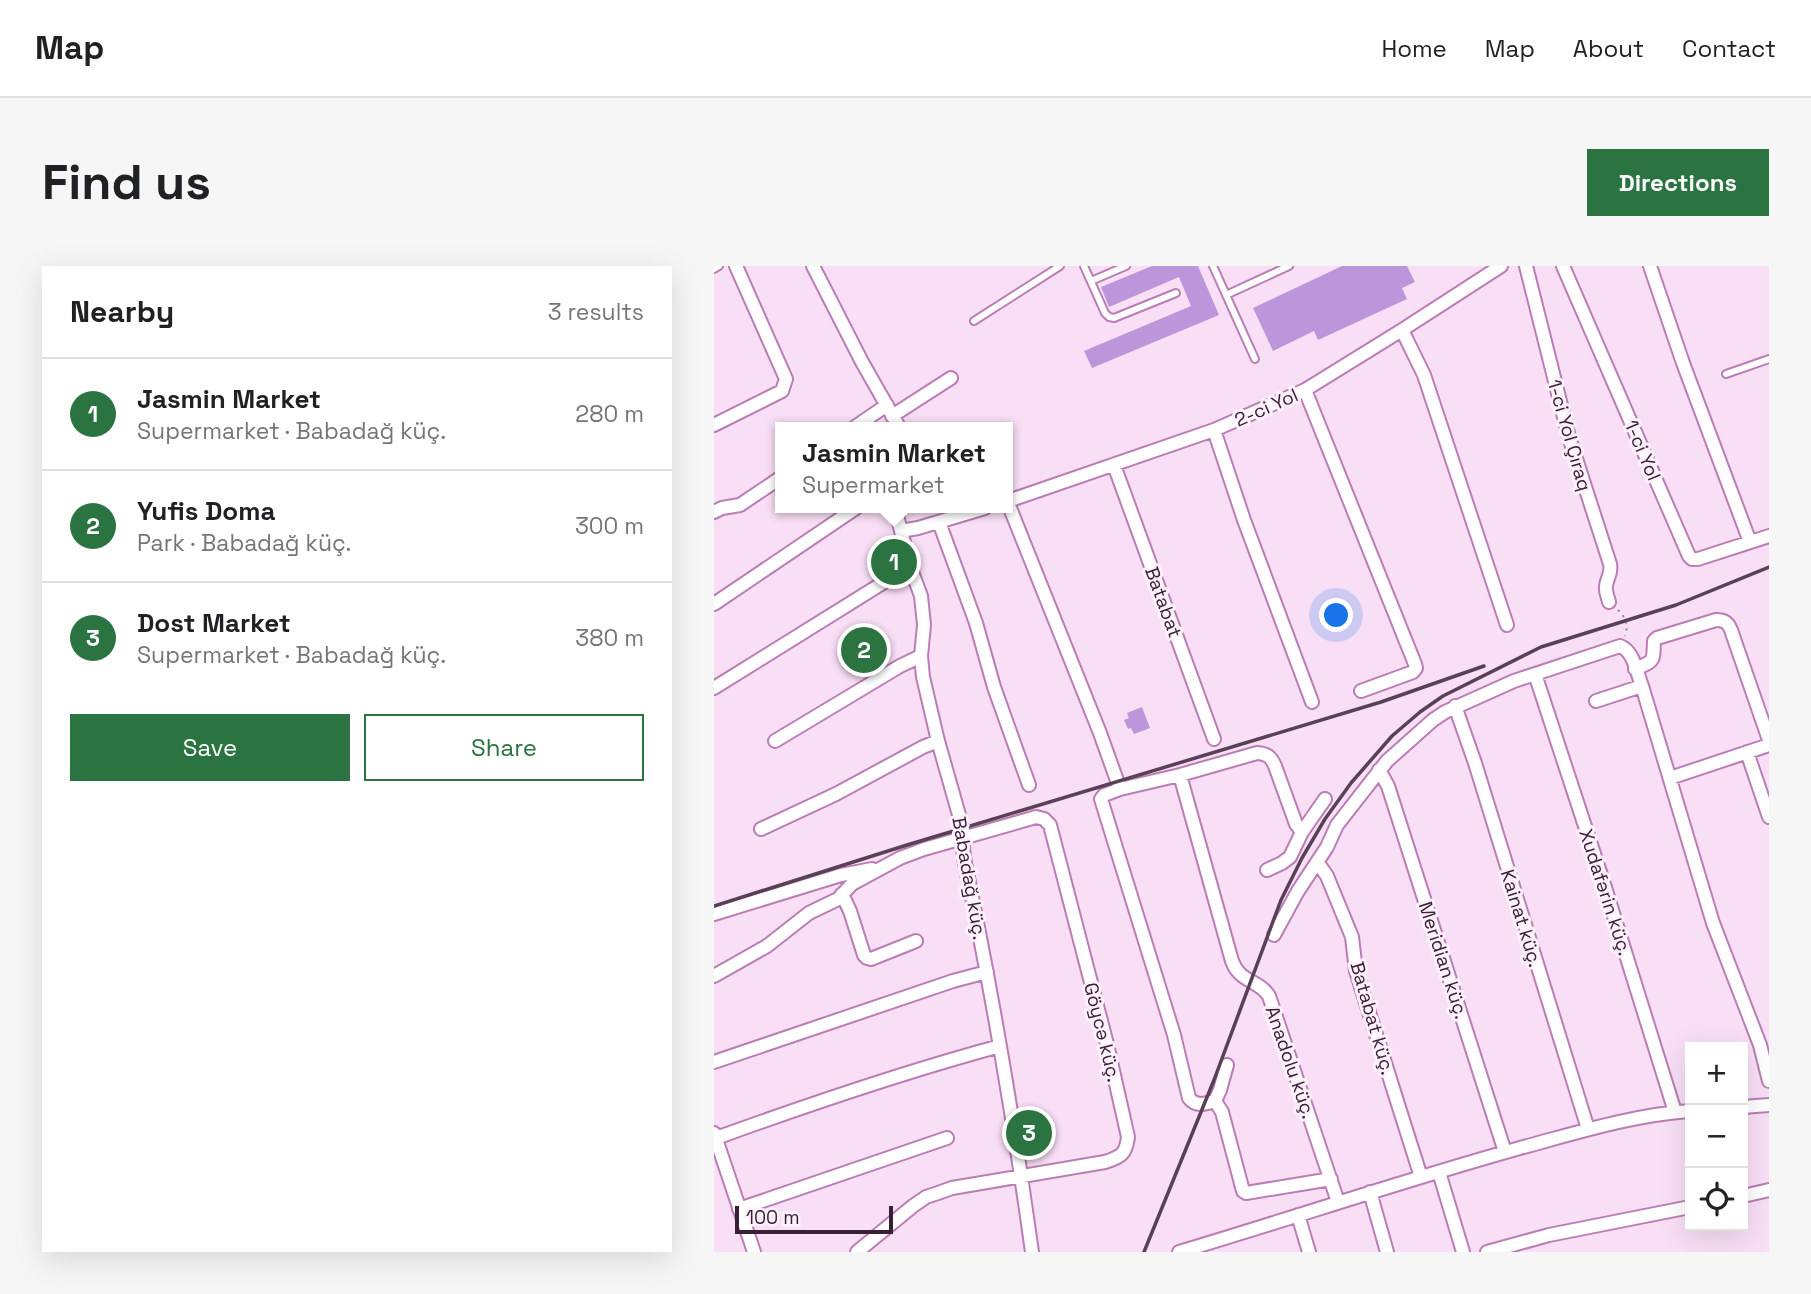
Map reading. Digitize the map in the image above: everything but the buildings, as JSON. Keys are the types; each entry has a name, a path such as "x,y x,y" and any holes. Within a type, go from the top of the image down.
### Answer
{"street":[{"path":"714,425 782,391 786,379 736,266"},
{"path":"813,266 893,416"},
{"name":"2-ci Yol","path":"1013,500 1214,430 1305,390 1501,266"},
{"name":"1-ci Yol Çıraq","path":"1526,266 1569,437 1610,565 1610,576 1606,583 1609,602"},
{"name":"1-ci Yol","path":"1563,266 1689,556 1698,559 1769,536"},
{"path":"1650,266 1682,363 1750,542"},
{"path":"1402,330 1424,375 1507,625"},
{"path":"872,422 893,416 951,378"},
{"path":"1305,390 1416,668 1413,672 1361,691"},
{"path":"1214,430 1244,520 1312,702"},
{"name":"Batabat","path":"1114,466 1214,739"},
{"path":"714,512 740,505 775,481"},
{"path":"714,604 849,513"},
{"name":"Babadağ küç.","path":"896,513 921,596 923,677 961,821 965,863 988,972 1032,1252"},
{"path":"901,531 969,513"},
{"path":"1012,513 1120,789"},
{"path":"939,522 976,623 994,687 1029,785"},
{"path":"714,688 894,576 911,569"},
{"path":"1635,669 1654,658 1654,641 1657,638 1723,620 1731,631 1769,742 1670,778"},
{"path":"1274,935 1298,891 1318,863 1337,825 1387,761 1433,720 1455,706 1535,674 1620,646 1625,648 1642,686 1713,923 1756,1034 1769,1081"},
{"path":"775,741 921,656"},
{"name":"Xudafərin küç.","path":"1535,674 1675,1112"},
{"path":"1595,701 1642,686"},
{"name":"Kainat küç.","path":"1455,706 1588,1129"},
{"path":"761,829 938,741"},
{"path":"1747,752 1769,817"},
{"path":"1215,1101 1197,1104 1189,1098 1167,1013 1101,799 1104,795 1120,789 1258,753 1266,754 1275,766 1296,824 1302,832"},
{"name":"Meridian küç.","path":"1379,770 1388,786 1505,1152"},
{"name":"Anadolu küç.","path":"1180,775 1232,961 1238,974 1259,985 1269,996 1338,1202"},
{"path":"1267,870 1290,856 1302,832 1325,799"},
{"name":"Göycə küç.","path":"856,1252 926,1197 952,1188 1105,1162 1121,1155 1127,1148 1128,1137 1107,1044 1050,825 1044,819 1036,817 963,837"},
{"path":"714,976 767,946 809,913 838,899 852,884 900,858 963,837"},
{"name":"Batabat küç.","path":"1318,863 1327,876 1352,937 1356,971 1421,1177"},
{"path":"714,914 841,875 884,867"},
{"path":"842,894 867,958 916,942"},
{"path":"714,1062 953,981 988,972"},
{"path":"754,1252 715,1135 906,1072 1000,1046"},
{"path":"1215,1101 1227,1065"},
{"path":"1215,1101 1222,1112 1243,1191 1246,1193 1331,1179"},
{"path":"1748,1107 1769,1105"},
{"path":"1180,1252 1505,1152 1650,1114 1685,1111"},
{"path":"739,1209 947,1138"},
{"path":"1439,1172 1463,1252"},
{"path":"1748,1195 1769,1190"},
{"path":"1370,1192 1387,1252"},
{"path":"1487,1252 1549,1235 1685,1208"},
{"path":"1298,1215 1310,1252"},
{"path":"1227,1238 1231,1252"}],"lane":[{"path":"714,269 719,266"},
{"path":"974,321 1060,266"},
{"path":"1084,266 1109,317 1175,293"},
{"path":"1091,281 1126,266"},
{"path":"1213,266 1255,359"},
{"path":"1226,295 1289,266"},
{"path":"1726,374 1769,359"}],"path":[{"path":"1609,602 1624,616 1627,626 1620,646"}],"railway":[{"path":"1144,1252 1214,1080 1281,900 1325,819 1351,783 1392,736 1443,696 1541,647 1676,605 1769,567"},
{"path":"714,906 1381,702 1484,666"}],"place":[{"name":"Jasmin Market","path":"894,562"},
{"name":"Yufis Doma","path":"864,650"},
{"name":"Dost Market","path":"1029,1133"}]}
